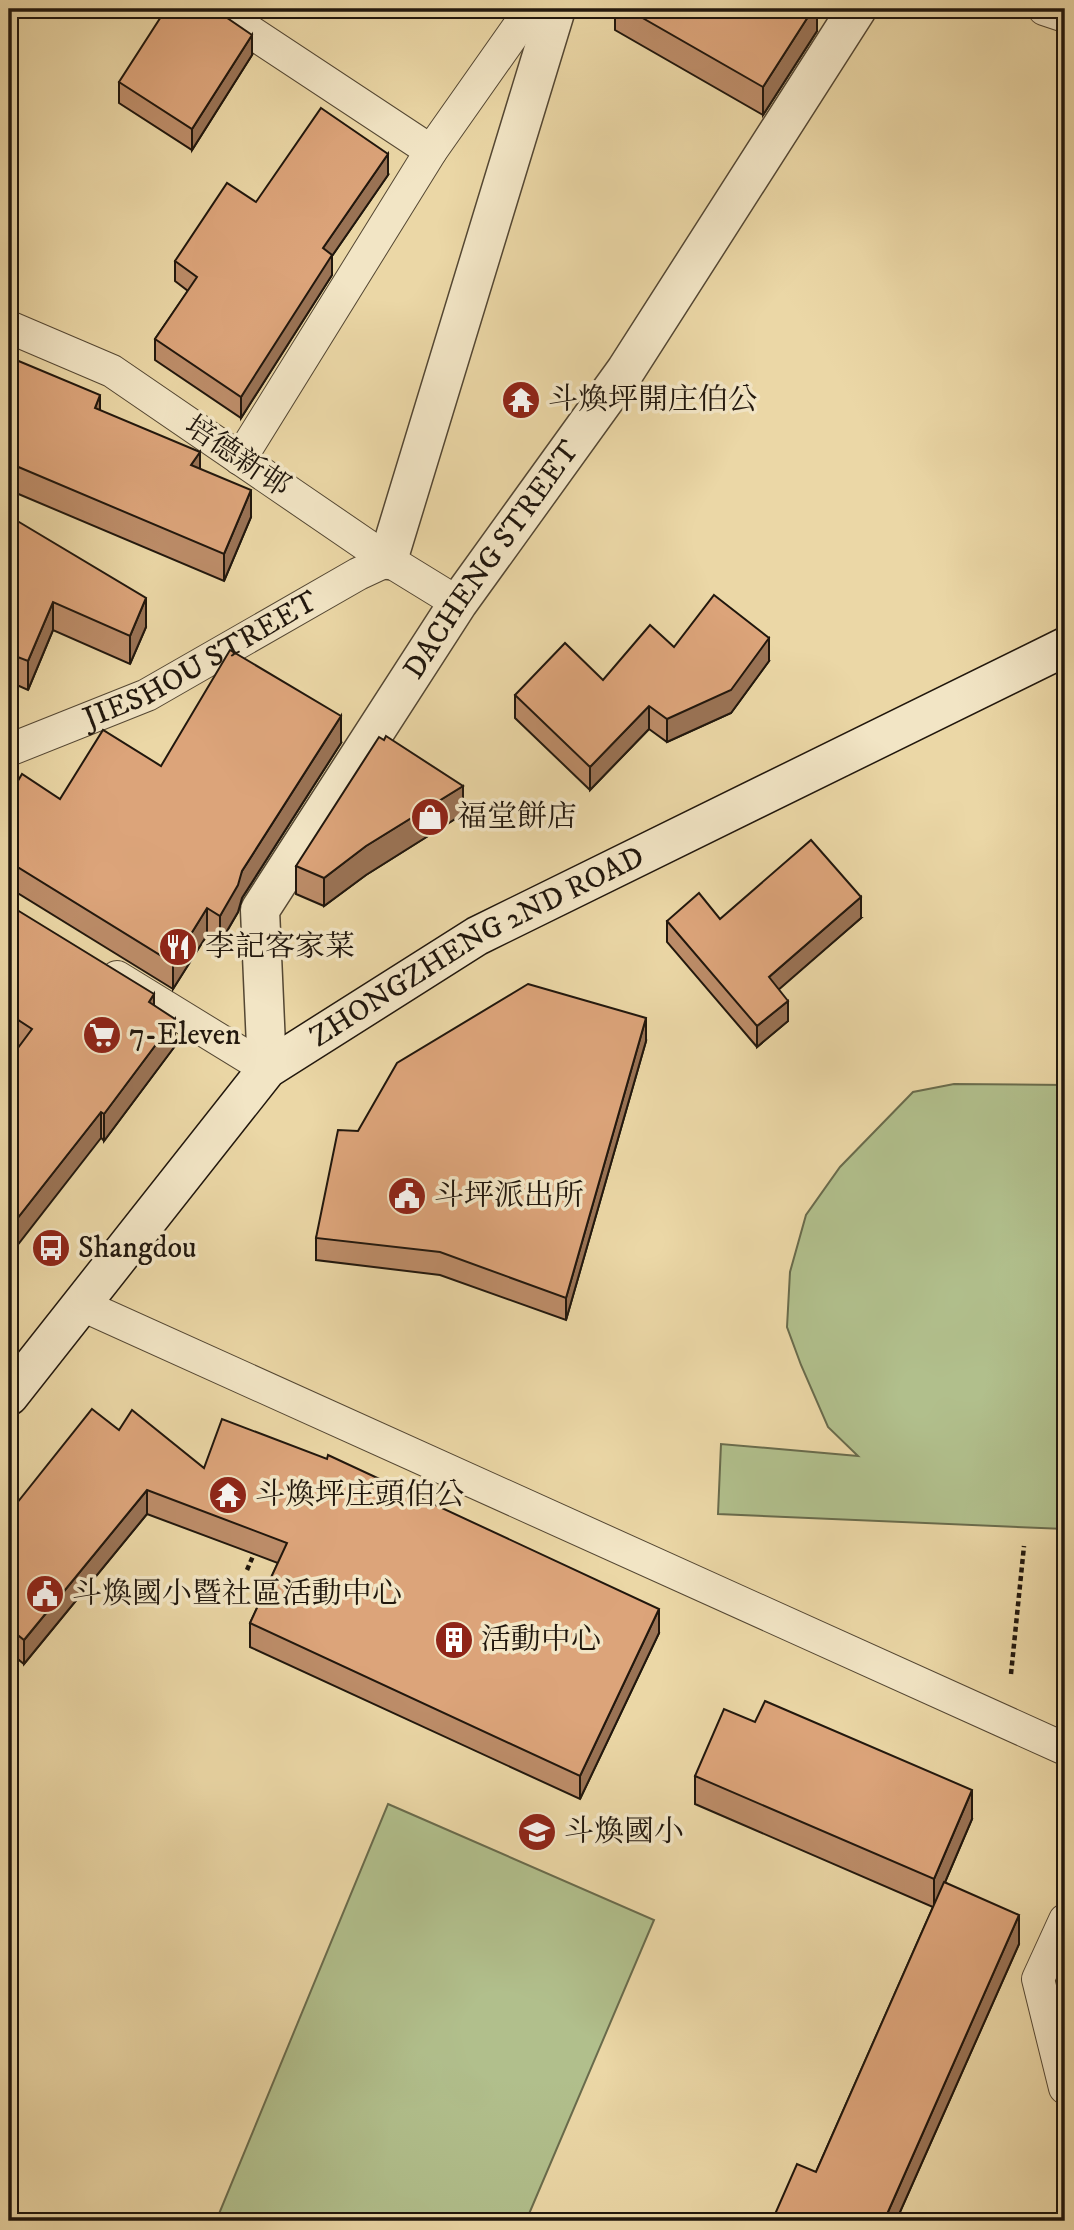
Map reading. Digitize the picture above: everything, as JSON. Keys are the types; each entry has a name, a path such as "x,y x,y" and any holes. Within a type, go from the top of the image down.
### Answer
{"street":[{"path":"388,560 556,9"},
{"name":"DACHENG STREET","path":"267,1069 260,910 457,603 626,370 857,9"},
{"name":"ZHONGZHENG 2ND ROAD","path":"9,1396 267,1069 477,936 1065,647"}],"lane":[{"path":"216,9 431,151"},
{"path":"240,459 431,151 531,9"},
{"path":"1044,9 1065,16"},
{"name":"培德新邨","path":"9,327 112,372 388,560 457,603"},
{"name":"JIESHOU STREET","path":"9,750 147,695 358,574 388,560"},
{"path":"91,961 267,1069"},
{"path":"82,1304 1065,1749"},
{"path":"1065,1920 1038,1979 1065,2088"}],"path":[{"path":"247,1570 257,1546"},
{"path":"1010,1676 1024,1546"}],"green space":[{"path":"954,1084 1065,1085 1065,1529 718,1514 721,1444 858,1456 828,1427 801,1365 787,1327 790,1272 806,1215 840,1167 913,1092"},
{"path":"388,1804 654,1920 526,2221 216,2221"}],"building":[{"path":"166,9 214,9 252,35 192,129 119,82"},
{"path":"627,9 813,9 763,87"},
{"path":"321,108 388,154 323,248 332,255 241,397 155,339 197,277 175,261 227,183 256,202"},
{"path":"9,357 100,395 95,408 200,452 191,465 251,490 224,554 9,463"},
{"path":"9,516 146,598 130,636 53,602 28,661 10,654 9,657"},
{"path":"714,595 769,638 731,690 667,719 649,706 590,767 515,695 565,643 603,680 650,625 674,647"},
{"path":"230,650 341,716 242,871 238,885 220,916 207,908 173,963 19,868 9,865 9,796 22,774 60,799 103,730 161,766"},
{"path":"386,736 463,786 366,846 324,878 296,866 379,737 384,740"},
{"path":"811,840 861,897 769,977 788,1001 757,1026 667,921 699,893 720,919"},
{"path":"9,905 154,994 149,1002 175,1019 104,1114 101,1112 9,1229 9,1060 32,1029 9,1014"},
{"path":"528,984 646,1018 566,1298 440,1252 316,1238 338,1130 358,1131 397,1063"},
{"path":"92,1409 119,1430 132,1410 204,1468 222,1419 327,1459 328,1455 659,1609 580,1776 250,1623 287,1543 147,1490 24,1640 9,1628 9,1513"},
{"path":"765,1701 972,1790 934,1879 695,1776 724,1709 755,1722"},
{"path":"944,1882 1019,1915 884,2221 772,2221 797,2164 816,2172"}],"place":[{"name":"斗煥坪開庄伯公","path":"521,400"},
{"name":"福堂餅店","path":"430,817"},
{"name":"李記客家菜","path":"178,947"},
{"name":"7-Eleven","path":"102,1035"},
{"name":"斗坪派出所","path":"407,1196"},
{"name":"Shangdou","path":"51,1248"},
{"name":"斗煥坪庄頭伯公","path":"228,1495"},
{"name":"斗煥國小暨社區活動中心","path":"45,1594"},
{"name":"活動中心","path":"454,1640"},
{"name":"斗煥國小","path":"537,1832"}]}
